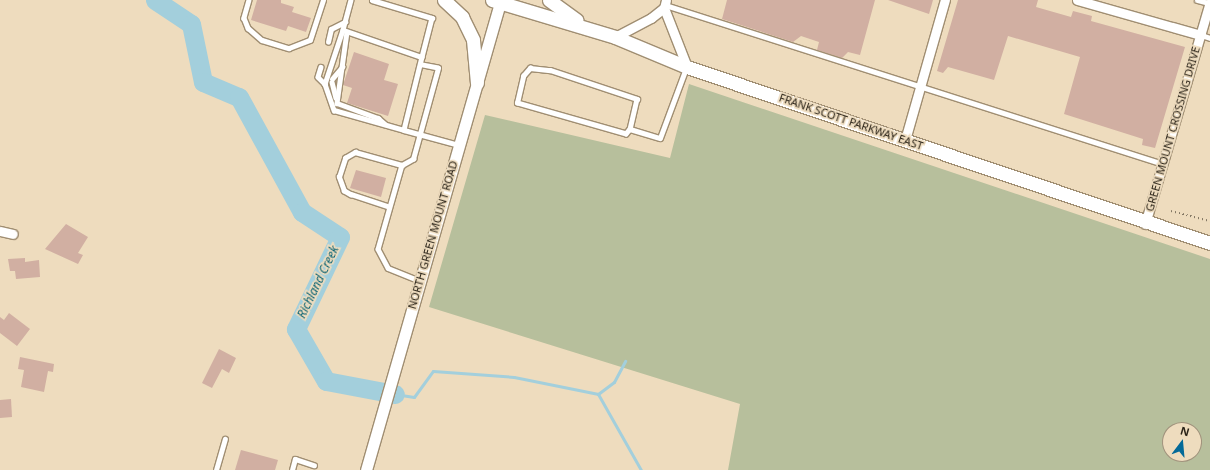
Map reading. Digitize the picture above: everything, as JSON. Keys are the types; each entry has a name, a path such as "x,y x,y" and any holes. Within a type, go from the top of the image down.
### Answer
{"main road":[{"path":"444,0 462,17 473,40 477,84"},
{"path":"549,0 557,8 602,33"},
{"name":"FRANK SCOTT PARKWAY EAST","path":"498,1 615,37 686,67 905,140 1145,224 1210,243"}],"street":[{"path":"905,140 945,0"},
{"name":"GREEN MOUNT CROSSING DRIVE","path":"1077,0 1201,35"},
{"name":"NORTH GREEN MOUNT ROAD","path":"366,470 477,84 498,1"},
{"name":"GREEN MOUNT CROSSING DRIVE","path":"1145,224 1210,3"},
{"path":"615,37 665,4 686,67"},
{"path":"0,231 14,234"}],"lane":[{"path":"249,0 244,18 248,28 262,40 289,48 310,40 323,0"},
{"path":"336,98 342,81 345,22 351,0"},
{"path":"1197,0 1210,3"},
{"path":"372,2 402,12 432,18 422,57 422,65 404,130"},
{"path":"665,4 920,88 1163,164"},
{"path":"328,42 331,29 345,22"},
{"path":"345,31 378,39 422,57"},
{"path":"325,84 345,31"},
{"path":"1201,35 1210,38"},
{"path":"406,51 408,46"},
{"path":"389,207 344,191 339,177 345,158 355,152 402,165 413,159 438,68 422,65"},
{"path":"321,67 318,77 325,84 334,110 459,145"},
{"path":"342,67 332,80 337,103 378,118 386,125"},
{"path":"630,129 660,138 686,67"},
{"path":"530,68 550,70 637,99 630,129 626,134 517,103 523,76 530,68"},
{"path":"402,165 378,242 379,255 383,263 397,274 420,281"},
{"path":"216,470 225,439"},
{"path":"292,470 295,459 314,465"}],"path":[{"path":"1171,211 1210,221"}],"green space":[{"path":"689,84 1210,259 1210,470 728,470 740,404 429,307 485,115 670,158"}],"building":[{"path":"257,0 281,0 281,3 294,7 292,12 311,18 306,32 288,26 286,31 251,20"},
{"path":"727,0 875,0 860,55 848,52 842,58 817,50 819,42 801,36 793,42 722,19"},
{"path":"888,0 933,0 929,14"},
{"path":"958,0 1038,0 1036,7 1071,17 1073,11 1092,16 1091,21 1185,47 1155,148 1142,145 1143,139 1064,114 1080,57 1008,36 994,80 948,67 943,73 937,71"},
{"path":"354,52 389,64 384,80 398,84 388,116 347,103 352,88 343,85"},
{"path":"356,170 386,178 381,197 350,188"},
{"path":"66,224 88,237 78,253 83,255 78,264 45,249"},
{"path":"25,258 25,262 39,260 40,277 16,279 15,271 10,271 8,259"},
{"path":"9,313 30,329 17,346 0,333 0,317 4,320"},
{"path":"219,349 236,358 229,373 222,369 212,388 202,383"},
{"path":"20,357 54,364 53,372 48,371 44,392 21,387 24,370 18,369"},
{"path":"11,399 12,417 0,418 0,400"},
{"path":"241,450 278,460 275,470 235,470"}],"waterway":[{"name":"Richland Creek","path":"155,0 191,24 203,82 239,97 302,212 340,237 296,329 326,381 395,394"},
{"path":"598,394 614,382 625,361"},
{"name":"Richland Creek","path":"395,394 414,397 433,371 514,377 598,394"},
{"name":"Richland Creek","path":"598,394 641,470"}]}
